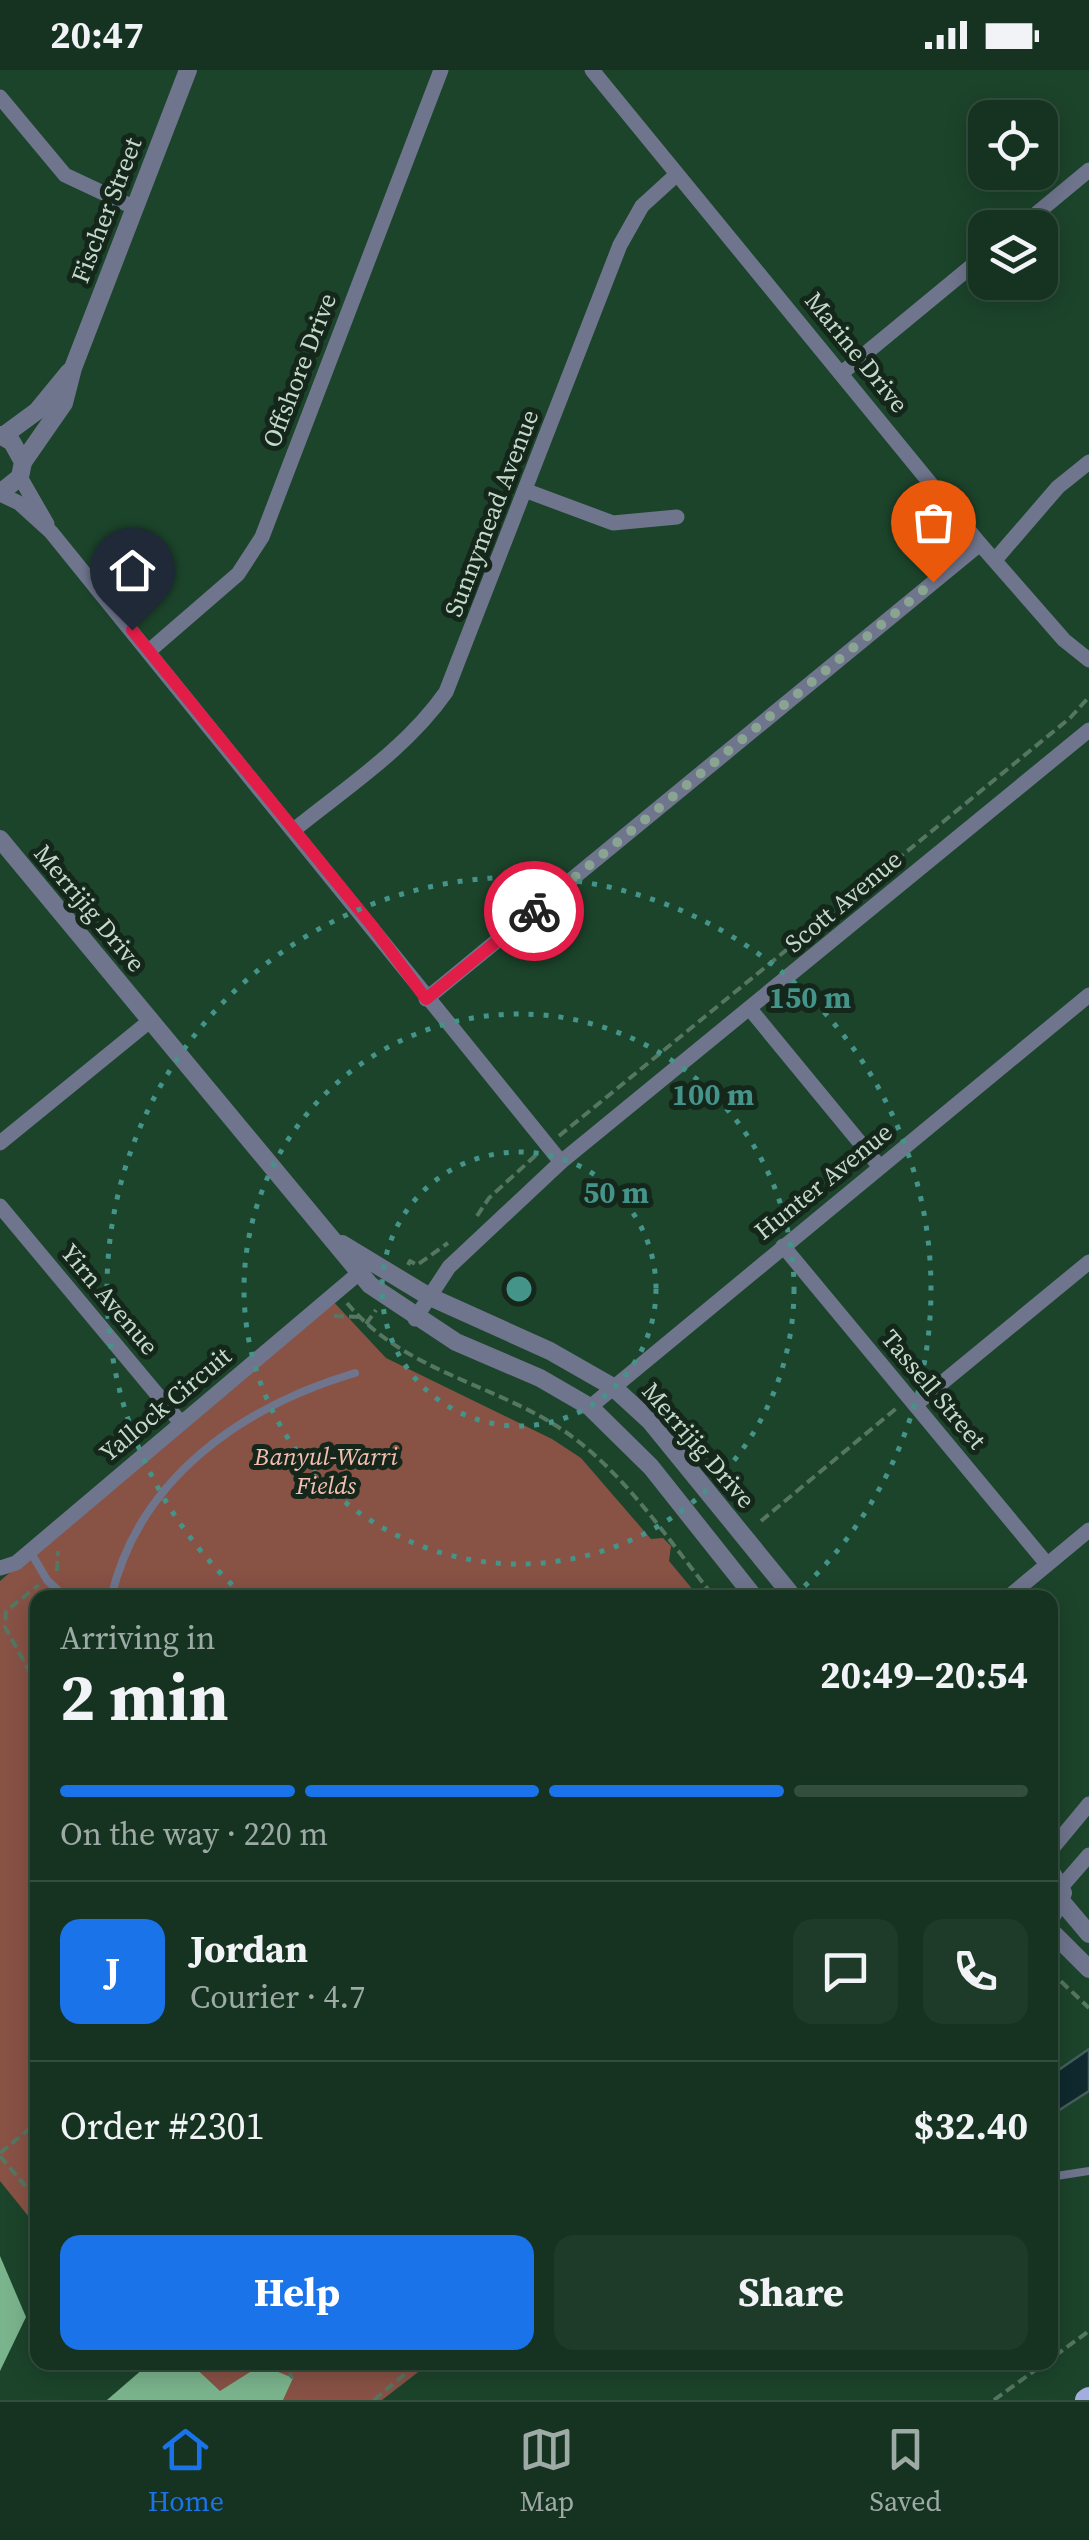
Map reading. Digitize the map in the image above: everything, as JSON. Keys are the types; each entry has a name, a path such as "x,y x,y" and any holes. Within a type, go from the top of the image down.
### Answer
{"street":[{"name":"Fischer Street","path":"0,493 22,470 64,403 72,368 188,70"},
{"name":"Offshore Drive","path":"149,651 238,574 262,537 440,70"},
{"name":"Marine Drive","path":"592,70 980,544 1064,640 1089,660"},
{"path":"0,97 65,175 133,207"},
{"path":"1041,210 1089,170"},
{"name":"Sunnymead Avenue","path":"295,829 415,730 446,692 620,245 642,206 676,175"},
{"path":"842,372 968,269"},
{"name":"Fischer Street","path":"22,470 12,442 1,436 36,411 72,368"},
{"path":"995,560 1058,488 1089,462"},
{"path":"22,470 51,532"},
{"path":"527,491 613,523 677,517"},
{"path":"0,493 19,503 51,532 561,1162"},
{"path":"426,999 980,544"},
{"name":"Scott Avenue","path":"415,1319 449,1267 561,1162 1089,730"},
{"name":"Merrijig Drive","path":"0,840 334,1238 359,1273 415,1319 590,1407 650,1467 749,1590"},
{"name":"Hunter Avenue","path":"590,1407 1089,995"},
{"path":"750,1009 880,1167"},
{"path":"0,1143 151,1020"},
{"name":"Yirn Avenue","path":"0,1206 181,1424"},
{"name":"Merrijig Drive","path":"334,1238 428,1296 550,1351 613,1387 650,1421 787,1590"},
{"name":"Tassell Street","path":"783,1246 1047,1564"},
{"path":"912,1401 1089,1262"},
{"name":"Yallock Circuit","path":"0,1568 30,1551 359,1273"},
{"path":"1016,1590 1089,1530"},
{"path":"1058,1841 1089,1804"},
{"path":"1058,1903 1089,1855"},
{"path":"1058,1886 1089,1934"},
{"path":"1058,1938 1089,1968"}],"lane":[{"path":"114,1590 138,1528 206,1448 285,1396 356,1373"},
{"path":"30,1551 58,1590"},
{"path":"1058,2176 1089,2171"}],"path":[{"path":"475,1220 502,1186 548,1146 1070,718 1089,696"},
{"path":"410,1262 418,1265 460,1232"},
{"path":"337,1292 358,1317 391,1345 448,1376 554,1424 602,1461 709,1590"},
{"path":"328,1318 348,1314 358,1317"},
{"path":"761,1521 912,1401"},
{"path":"31,1590 57,1574 59,1546"},
{"path":"30,1591 6,1611 5,1627 30,1672"},
{"path":"1058,1979 1089,2008"},
{"path":"30,2129 0,2154 30,2192"},
{"path":"1058,2354 1089,2331"},
{"path":"286,2370 293,2378"},
{"path":"374,2400 410,2370"},
{"path":"994,2400 1035,2370"}],"green space":[{"name":"Banyul-Warri Fields","path":"330,1298 386,1358 552,1439 581,1458 651,1539 663,1538 671,1546 669,1561 693,1590 30,1590 30,2218 0,2181 0,1581"},
{"path":"156,2370 421,2370 382,2400 182,2400"}],"water":[{"path":"1089,2049 1089,2091 1058,2111 1058,2070"}],"building":[{"path":"0,2256 26,2317 0,2371"},
{"path":"142,2370 198,2370 220,2391 253,2370 273,2370 293,2378 283,2400 107,2400"}],"way so far":[{"path":"534,911 933,582"}],"route":[{"path":"132,630 295,829 426,999 534,911"}]}
